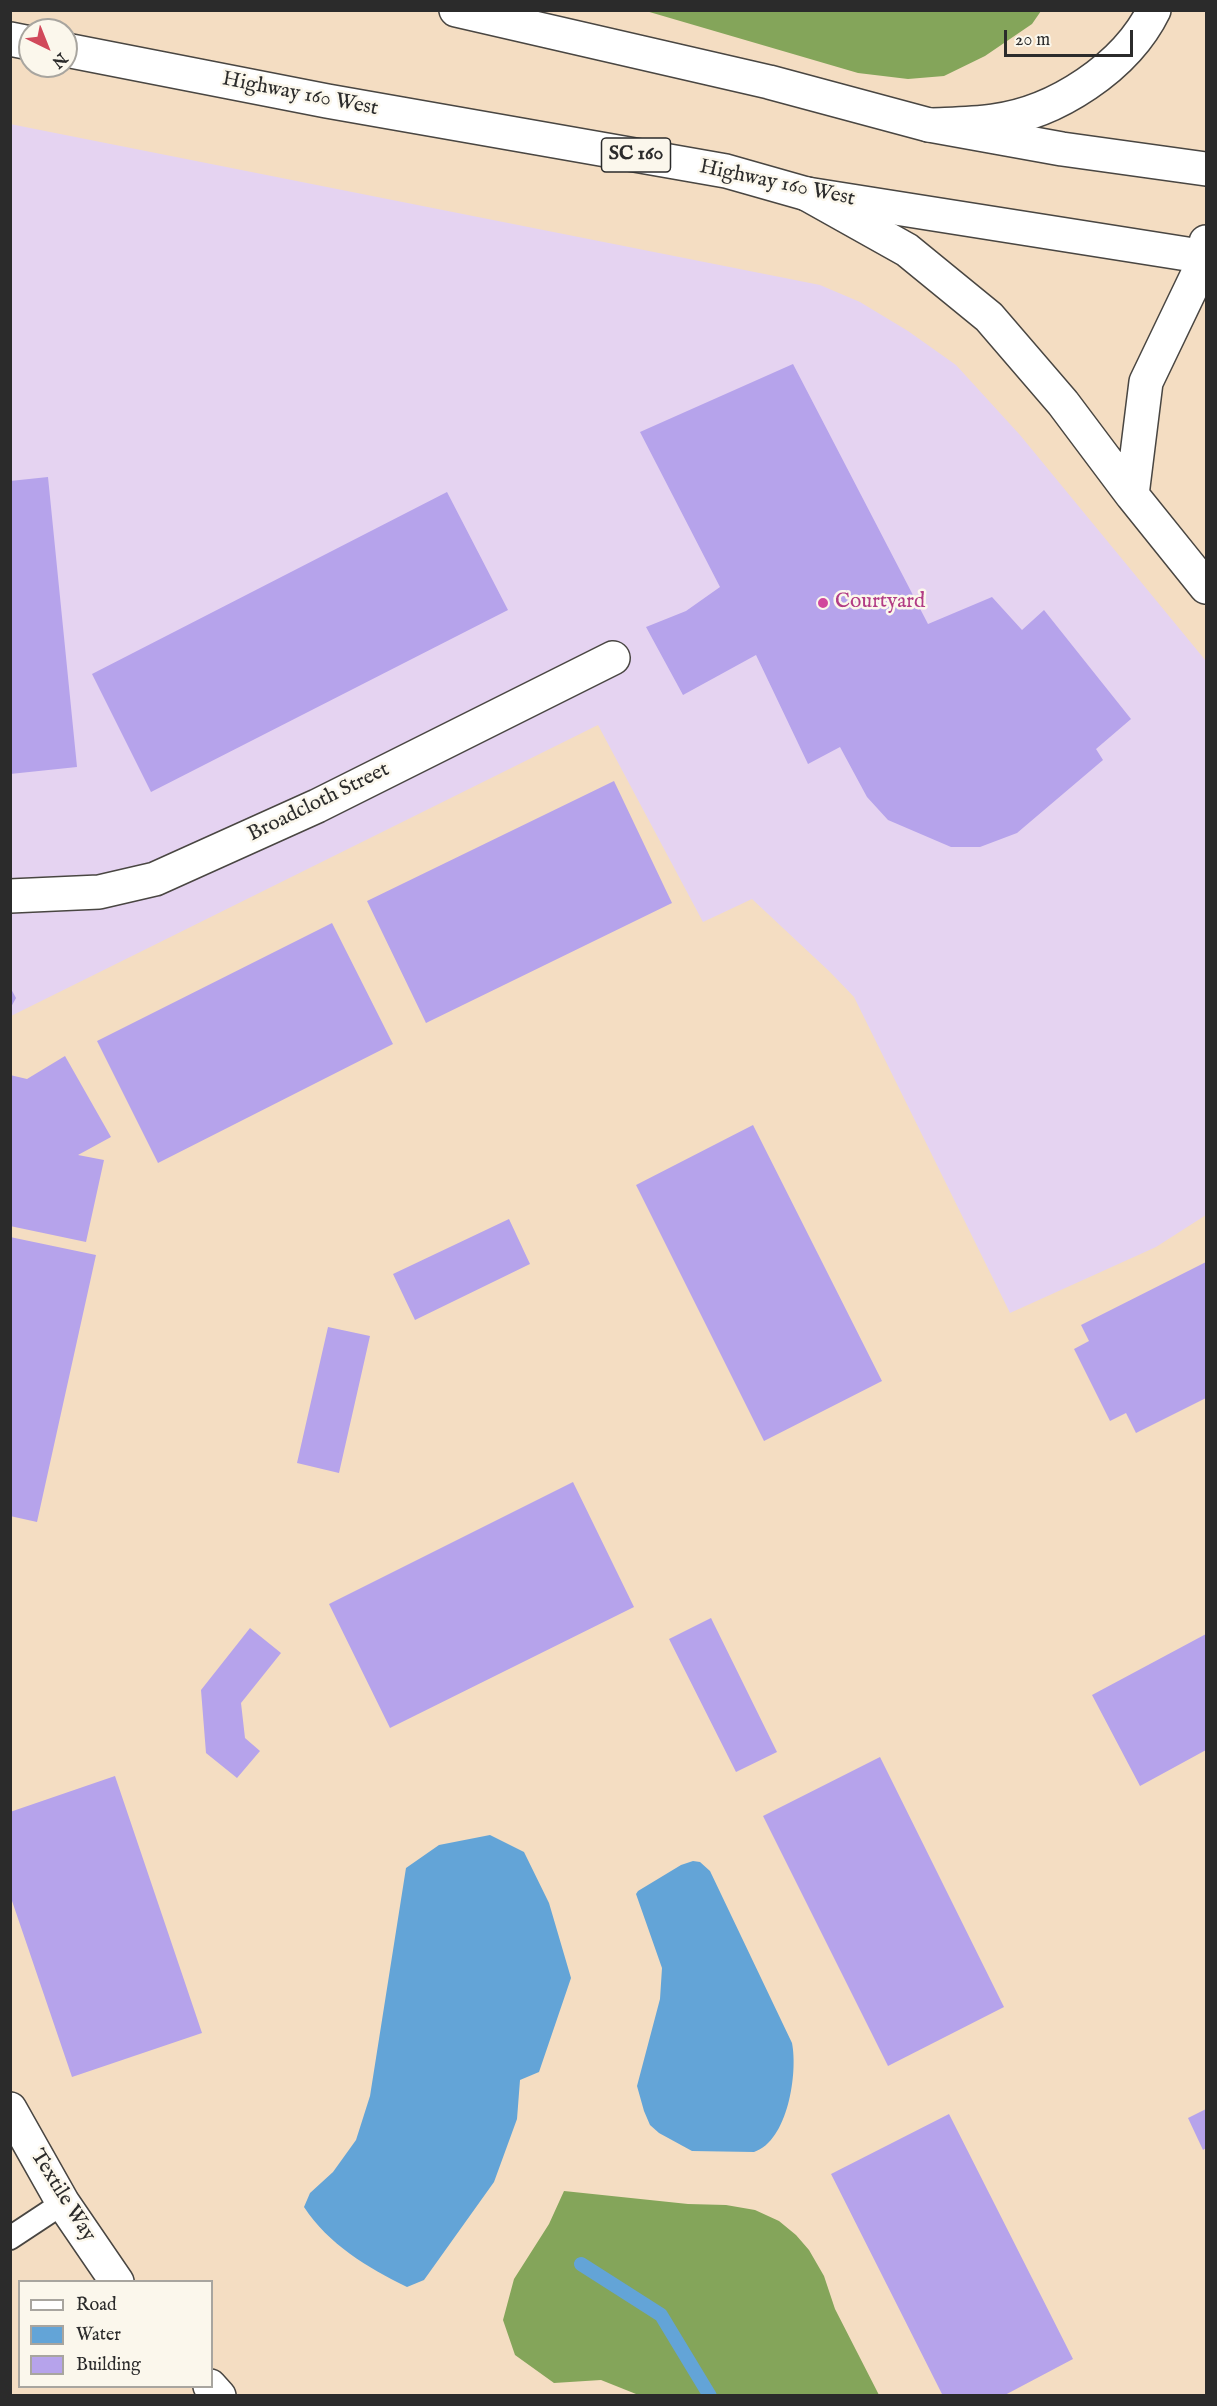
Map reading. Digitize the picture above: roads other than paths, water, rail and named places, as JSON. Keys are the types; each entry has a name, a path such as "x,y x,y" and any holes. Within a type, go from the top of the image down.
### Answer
{"main road":[{"path":"456,10 769,82 929,125 1062,149 1206,170"},
{"path":"929,125 995,121 1042,109 1086,84 1119,60 1145,30 1154,10"},
{"name":"Highway 160 West","path":"78,52 327,101 726,171 807,194 1206,252"},
{"path":"807,194 908,250 989,317 1063,403 1132,495 1206,587"},
{"path":"1132,495 1146,382 1206,252"},
{"name":"Broadcloth Street","path":"10,896 99,892 155,879 317,806 613,658"},
{"name":"Textile Way","path":"10,2109 63,2203 116,2280"}],"lane":[{"path":"10,2238 63,2203"}],"water":[{"path":"490,1835 524,1852 549,1903 571,1978 539,2072 520,2080 517,2119 494,2182 424,2280 407,2287 337,2244 314,2221 304,2207 310,2193 333,2172 356,2140 370,2096 406,1868 439,1845"},
{"path":"693,1861 700,1862 710,1871 792,2043 792,2088 783,2121 766,2145 754,2152 692,2151 659,2133 650,2125 637,2086 660,1999 662,1968 636,1894 681,1865"}],"waterway":[{"path":"581,2264 661,2315 710,2396"}],"place":[{"name":"Courtyard","path":"823,603"}]}
